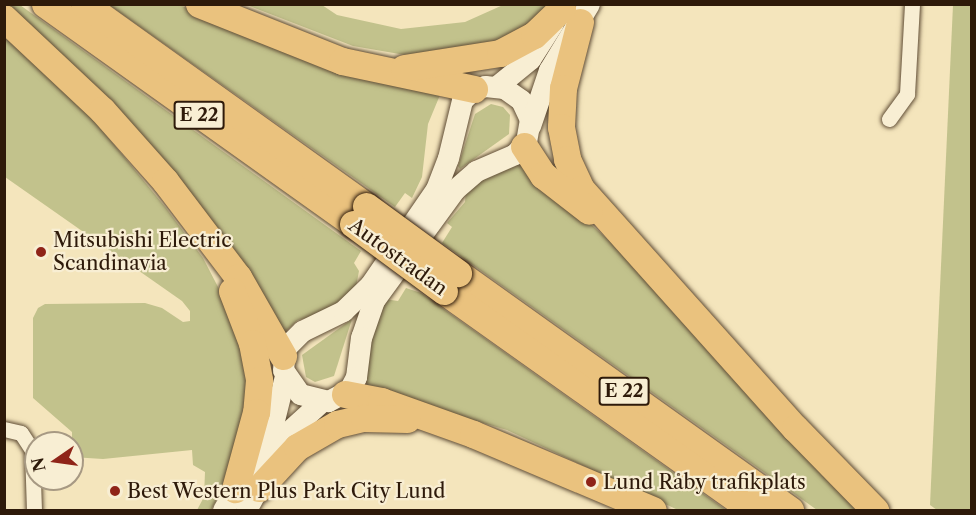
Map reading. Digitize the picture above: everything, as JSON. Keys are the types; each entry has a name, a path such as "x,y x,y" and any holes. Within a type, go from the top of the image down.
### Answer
{"highway":[{"name":"Autostradan","path":"45,4 359,215"},
{"name":"Autostradan","path":"84,4 359,215 752,510"},
{"path":"199,4 305,47 375,70 485,88"},
{"path":"375,70 459,63 500,53 574,10"},
{"path":"574,10 563,88 563,144 581,189 875,510"},
{"path":"4,18 102,110 198,222 256,304 284,366"},
{"path":"527,136 543,175 621,235"},
{"path":"198,222 237,301 257,363 256,412 241,500"},
{"name":"Autostradan","path":"451,282 790,510"},
{"path":"333,398 381,401 653,510"},
{"path":"241,500 297,447 337,424 381,418 435,421"}],"main road":[{"path":"241,500 273,424 284,366 295,336 334,317 353,303 417,219 444,171 460,105 530,59 574,10"},
{"path":"241,500 289,432 356,377 369,309 448,197 476,171 508,158 527,136 549,70 574,10"},
{"path":"485,88 521,100 527,136"},
{"path":"284,366 300,394 333,398"}],"street":[{"path":"889,119 907,94 912,4"},
{"path":"4,429 21,433 32,450 34,510"}],"green space":[{"path":"5,5 20,5 361,251 354,263 359,271 355,292 315,316 298,320 284,333 248,276 97,94"},
{"path":"109,5 180,5 237,30 440,95 428,124 422,177 412,198 405,193 395,207"},
{"path":"247,5 322,5 337,15 401,29 465,22 503,5 551,5 504,42 417,57 353,46"},
{"path":"953,5 972,5 971,510 937,510 930,505"},
{"path":"4,30 75,97 166,208 203,258 231,312 250,386 223,488 211,510 197,510 204,497 205,472 193,465 192,450 103,459 84,458 84,431 71,431 33,398 33,318 38,308 45,304 145,303 162,308 183,322 190,321 190,311 182,301 5,177"},
{"path":"491,104 503,107 510,115 509,134 460,169 458,166 475,114"},
{"path":"520,161 614,245 857,510 817,510 442,243 452,227 447,223 465,202 466,189"},
{"path":"406,288 421,293 726,510 678,510 507,430 363,388 374,327 384,299 398,301"},
{"path":"352,319 334,376 315,382 306,377 302,355"}],"place":[{"name":"Mitsubishi Electric Scandinavia","path":"41,252"},
{"name":"Lund Råby trafikplats","path":"591,482"},
{"name":"Best Western Plus Park City Lund","path":"115,491"}]}
